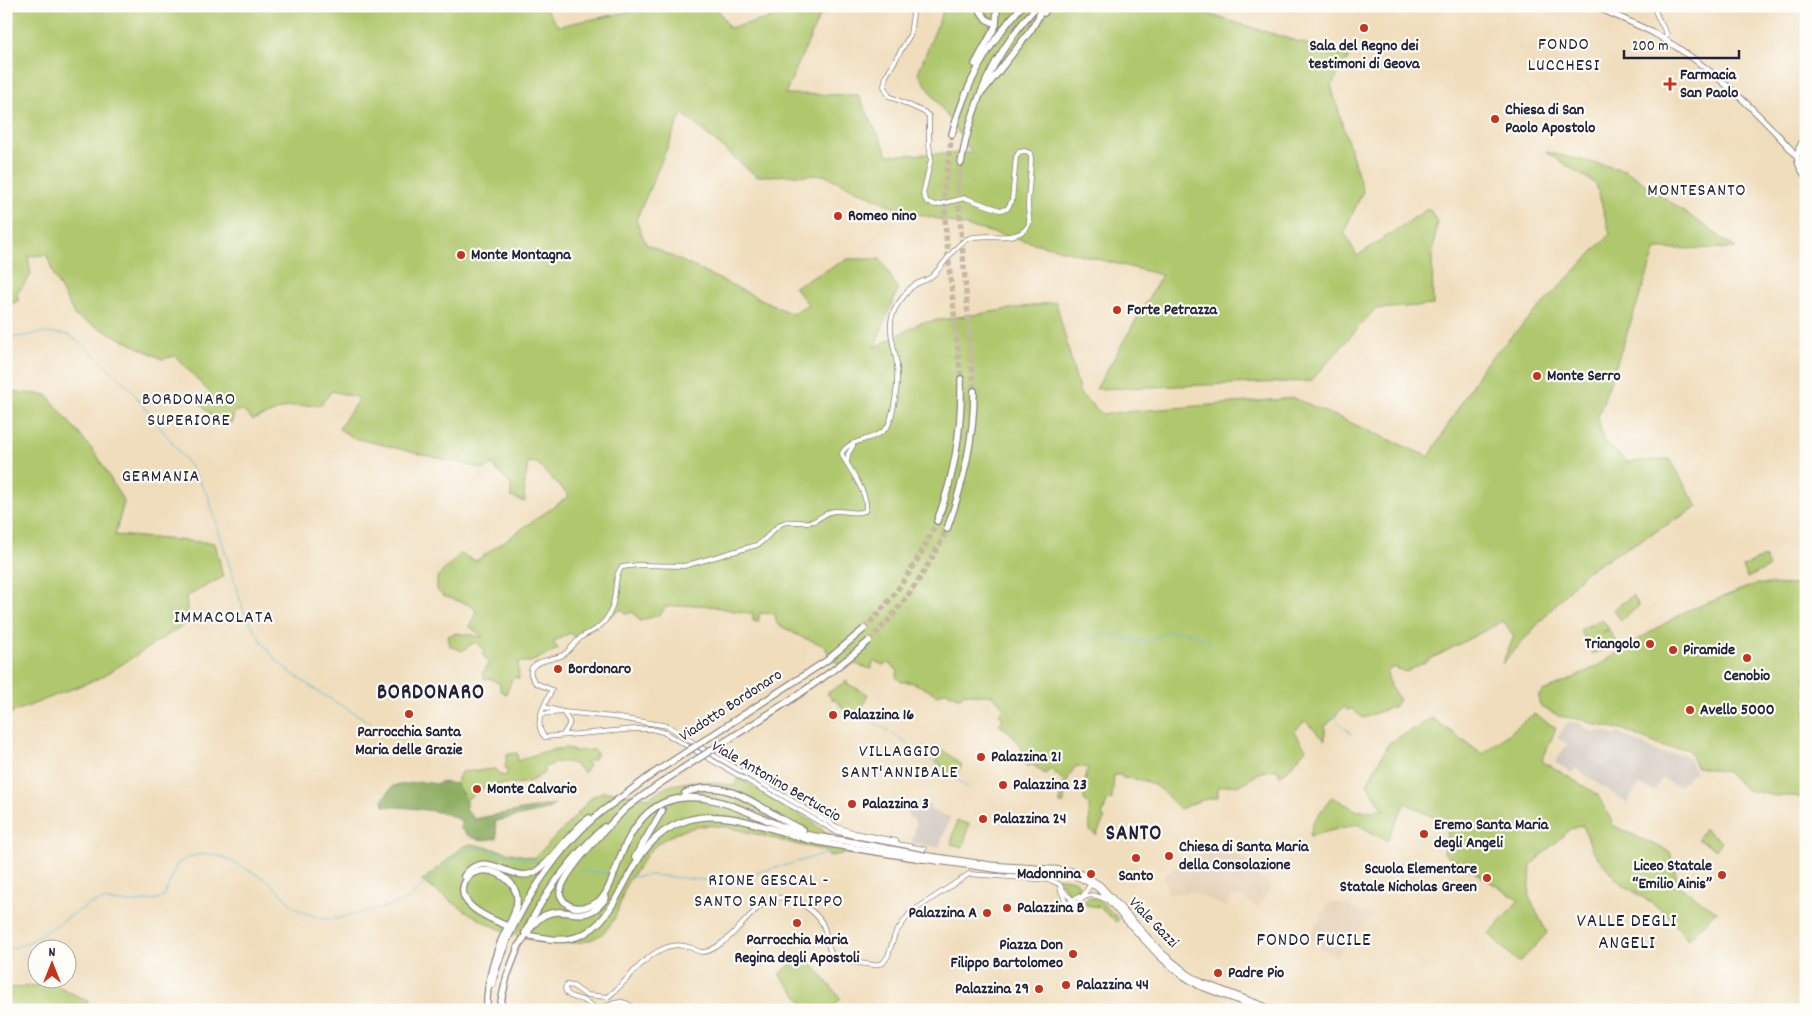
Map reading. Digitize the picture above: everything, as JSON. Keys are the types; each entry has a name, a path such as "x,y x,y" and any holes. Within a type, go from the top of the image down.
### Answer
{"highway":[{"path":"977,6 986,19 994,23"},
{"path":"997,6 998,16 995,28 960,96 952,134 962,103 976,70 995,39 1022,6"},
{"path":"961,163 966,137 979,96 1002,51 1015,32 1040,9 1049,6"},
{"path":"979,96 1031,30 1040,9"},
{"path":"938,518 948,489 957,448 960,379"},
{"path":"947,529 959,496 968,458 974,391"},
{"name":"Viadotto Bordonaro","path":"599,812 647,777 826,661 864,629"},
{"name":"Viadotto Bordonaro","path":"625,809 660,783 834,670 869,641"},
{"path":"685,793 705,787 731,791 747,798 801,830 826,838"},
{"path":"625,809 587,850 562,882 560,894 566,904 582,907 593,905 600,900 609,887 624,848 636,827 653,809 672,800 690,798 711,800 805,834 923,854"},
{"path":"517,948 533,926 544,916 556,913 584,914 592,912 602,904 611,888 626,849 635,832 651,814 664,805 682,801 710,803 730,808 806,839"},
{"path":"499,1010 507,976 517,948 532,919 567,867 592,838 625,809"},
{"path":"662,811 608,907 595,923 583,932 569,936 532,935 552,939 570,939 578,937 593,928 607,912 645,849 663,832 682,822 704,817 727,818 806,839 923,854"},
{"path":"599,812 562,852 533,892 520,914 495,971 487,1008 486,993 492,970 502,940 516,908 517,898 514,886 501,875 485,870 470,875 465,881 463,893 468,902 483,915 504,926 482,917 465,904 461,889 462,880 467,872 475,867 486,864 498,866 519,875 533,873 545,864 574,830 599,812"}],"main road":[{"path":"1594,6 1666,37 1697,62 1748,104 1796,155 1799,168 1805,177"},
{"path":"1796,155 1806,133"},
{"path":"1799,148 1806,157"},
{"path":"1796,155 1806,157"},
{"path":"1805,177 1806,172"},
{"name":"Viale Gazzi","path":"923,854 996,866 1067,870 1082,874 1091,884 1098,888 1159,956 1186,978 1199,986 1263,1010"},
{"name":"Viale Gazzi","path":"1091,884 1100,885 1162,953 1188,974 1201,982 1275,1010"}],"street":[{"path":"563,712 541,714 552,690 538,684 534,680 532,674 533,667 542,660 563,655 580,638 605,620 614,600 618,572 622,567 632,565 688,565 757,545 785,522 812,522 834,511 863,512 867,505 865,496 848,464 849,451 857,443 884,432 890,420 898,389 897,366 892,335 893,313 910,288 920,281 930,279 968,239 1012,235 1027,227 1029,223 1028,195 1031,158 1030,153 1025,151 1017,154 1012,201 1007,209 1000,210 967,198 936,205 931,204 925,199 923,191 931,159 928,144 929,116 890,96 884,86 886,76 910,35 914,6"},
{"path":"1653,6 1666,37"},
{"path":"544,707 563,712 570,723 568,730 563,735"},
{"name":"Viale Antonino Bertuccio","path":"563,712 622,718 660,724 672,728 703,749 837,827 909,845"},
{"name":"Viale Antonino Bertuccio","path":"541,714 540,728 545,737 636,729 650,729 663,732 835,831 909,845"},
{"path":"909,845 923,854"},
{"path":"636,1010 629,1004 620,1002 596,1008 583,1000 569,996 565,988 567,985 571,985 586,995 608,997 657,952 674,945 700,951 708,950 726,940 764,903 778,898 788,898 797,901 818,918 824,927 832,956 838,961 879,965 887,958 899,928 910,913 969,874 1043,879 1059,884 1071,900 1075,902 1076,906"},
{"path":"1059,884 1064,900 1072,908 1076,906"},
{"path":"1076,906 1091,884"},
{"path":"1064,900 1096,895 1109,902"},
{"path":"1069,905 1071,900"}],"shaded area":[{"path":"1568,722 1579,723 1594,733 1596,731 1607,732 1616,736 1618,733 1660,753 1684,753 1689,758 1695,772 1679,786 1673,785 1662,778 1654,792 1639,784 1627,803 1575,768 1572,773 1555,762 1567,744 1557,738"},
{"path":"920,799 930,806 930,810 950,817 939,847 912,843 916,825 913,818 909,818 907,805 916,807"},
{"path":"1214,844 1236,854 1251,864 1249,871 1272,885 1259,908 1238,896 1237,898 1232,896 1226,907 1193,892 1168,894 1164,877 1167,873 1185,860 1188,862 1192,860 1206,847"},
{"path":"1328,903 1339,903 1373,915 1336,956 1320,948 1321,943 1309,938"}],"green space":[{"path":"6,6 544,6 558,26 659,6 716,6 729,28 772,18 780,6 824,6 785,94 858,95 888,155 972,153 918,73 945,6 1181,6 1349,57 1331,86 1363,191 1344,232 1357,256 1429,208 1437,222 1432,256 1433,305 1375,309 1311,381 1096,389 1162,275 898,209 824,175 756,176 682,113 636,220 646,244 792,314 808,304 794,287 848,259 880,259 898,289 874,348 920,323 1056,302 1080,394 1102,414 1294,398 1429,457 1484,365 1610,234 1596,184 1546,152 1625,170 1736,248 1656,249 1598,417 1603,440 1627,462 1669,459 1698,507 1585,572 1502,664 1514,636 1503,621 1406,672 1393,667 1387,672 1390,686 1399,699 1395,706 1363,718 1352,709 1347,710 1344,707 1325,727 1325,740 1305,721 1294,732 1306,749 1288,770 1279,776 1278,769 1261,772 1239,786 1218,787 1218,797 1199,801 1180,809 1155,786 1142,780 1114,775 1112,799 1107,801 1102,816 1105,818 1096,835 1090,831 1089,805 1084,800 1086,772 1089,768 1077,766 1074,769 1067,783 1064,804 1060,804 1060,796 1057,792 1064,781 1051,769 1045,774 1033,765 1027,766 1019,757 1023,752 1012,734 999,725 1003,719 999,713 1004,708 993,695 964,693 960,698 946,691 937,695 915,684 901,682 896,677 898,671 889,663 883,665 874,661 871,669 855,664 848,666 835,662 823,645 801,637 777,624 775,614 760,613 758,622 753,621 753,613 693,605 665,607 661,614 640,621 633,612 626,614 622,609 575,638 570,633 553,642 558,649 531,662 518,662 519,679 513,677 506,694 500,690 500,684 489,678 485,679 482,674 489,663 483,656 484,650 475,642 462,651 450,646 448,636 456,633 483,637 469,626 476,612 473,606 443,596 437,590 437,577 460,554 476,561 569,496 537,463 528,462 524,490 525,502 511,497 511,485 492,465 484,469 354,438 339,429 359,398 332,391 320,405 290,406 253,420 242,410 234,412 232,423 218,424 200,403 211,394 175,356 162,359 75,316 54,276 47,255 28,256 31,275 17,294 19,300 6,307"},
{"path":"6,391 47,395 98,457 124,502 115,535 215,543 223,577 186,597 188,622 102,677 6,715"},
{"path":"1764,557 1769,567 1747,578 1743,567"},
{"path":"1756,584 1806,585 1805,798 1776,796 1747,790 1727,772 1697,767 1687,749 1663,747 1622,729 1559,716 1541,706 1539,695 1543,691 1601,664 1686,611"},
{"path":"1633,595 1639,606 1621,620 1613,610"},
{"path":"1602,619 1609,629 1601,633 1609,630 1616,642 1593,654 1580,630"},
{"path":"847,681 847,684 868,694 859,716 848,715 836,700 832,699 827,693"},
{"path":"1534,714 1556,728 1542,761 1597,794 1614,826 1670,852 1679,886 1716,911 1688,940 1666,913 1618,881 1593,852 1583,825 1570,829 1531,865 1529,897 1547,933 1519,963 1489,934 1519,900 1444,853 1449,825 1405,803 1387,841 1357,824 1310,836 1313,822 1332,797 1358,811 1384,810 1367,784 1389,743 1432,718 1482,754"},
{"path":"567,748 574,751 594,750 597,753 594,759 586,762 589,765 584,773 569,763 555,763 543,768 545,772 530,781 487,787 466,800 456,784 461,772 495,769 500,775 506,776 508,769 505,768 507,754 517,753 518,761 542,752"},
{"path":"943,750 962,765 955,776 935,761"},
{"path":"739,778 812,822 830,836 829,846 861,851 829,856 826,851 728,828 704,826 685,830 673,834 662,841 647,855 626,885 616,915 607,929 597,937 574,943 527,939 508,933 473,915 422,881 463,847 471,844 534,858 592,797 602,792 619,792 648,798 666,787 685,782 719,783 735,786"},
{"path":"421,782 456,784 466,800 466,808 474,819 555,804 547,810 495,821 497,838 477,839 460,828 461,821 455,817 424,810 384,806 383,799 393,786"},
{"path":"957,821 969,824 963,847 951,844"},
{"path":"1704,829 1722,841 1716,850 1698,839"},
{"path":"1053,878 1075,881 1080,886 1078,892 1073,895 1069,894 1062,883"},
{"path":"1089,897 1098,899 1119,919 1116,922 1099,907 1086,905 1085,900"},
{"path":"804,954 841,999 828,1010 809,1010 779,974"},
{"path":"28,986 28,988 62,988 89,1002 75,1010 6,1010 6,988"}],"waterway":[{"path":"1657,6 1661,18"},
{"path":"6,339 41,333 71,336 128,386 191,467 208,496 244,612 262,642 275,659 290,672 320,693 373,724"},
{"path":"1086,640 1095,636 1111,634 1131,640 1147,641 1165,633 1177,631 1194,634 1210,642"},
{"path":"1332,715 1352,735"},
{"path":"861,716 881,726 908,744"},
{"path":"918,751 968,788"},
{"path":"6,950 26,944 88,905 102,900 128,903 160,899 164,896 177,864 197,855 210,854 239,865 270,882 295,908 307,914 330,920 391,906 406,900 464,851 478,848 541,863"},
{"path":"632,877 651,875 723,882 738,880 829,853"},
{"path":"578,870 612,874"}],"tunnel":[{"path":"994,23 1016,27 1027,25 1037,19"},
{"path":"952,134 944,193 946,235 961,379"},
{"path":"961,163 958,193 974,391"},
{"path":"864,629 905,578 922,551 937,521"},
{"path":"869,641 913,588 931,560 947,529"},
{"path":"662,811 685,793"},
{"path":"511,927 530,933"}],"place":[{"name":"Sala del Regno dei testimoni di Geova","path":"1364,28"},
{"name":"Farmacia San Paolo","path":"1670,84"},
{"name":"Chiesa di San Paolo Apostolo","path":"1495,119"},
{"name":"Romeo nino","path":"838,216"},
{"name":"Monte Montagna","path":"461,255"},
{"name":"Forte Petrazza","path":"1117,310"},
{"name":"Monte Serro","path":"1537,376"},
{"name":"Triangolo","path":"1650,644"},
{"name":"Piramide","path":"1673,650"},
{"name":"Cenobio","path":"1747,658"},
{"name":"Bordonaro","path":"558,669"},
{"name":"Avello 5000","path":"1690,710"},
{"name":"Parrocchia Santa Maria delle Grazie","path":"409,714"},
{"name":"Palazzina 16","path":"833,715"},
{"name":"Palazzina 21","path":"981,757"},
{"name":"Palazzina 23","path":"1003,785"},
{"name":"Monte Calvario","path":"477,789"},
{"name":"Palazzina 3","path":"852,804"},
{"name":"Palazzina 24","path":"983,819"},
{"name":"Eremo Santa Maria degli Angeli","path":"1424,834"},
{"name":"Chiesa di Santa Maria della Consolazione","path":"1169,856"},
{"name":"Santo","path":"1136,858"},
{"name":"Madonnina","path":"1091,874"},
{"name":"Liceo Statale “Emilio Ainis”","path":"1722,875"},
{"name":"Scuola Elementare Statale Nicholas Green","path":"1487,878"},
{"name":"Palazzina B","path":"1007,908"},
{"name":"Palazzina A","path":"987,913"},
{"name":"Parrocchia Maria Regina degli Apostoli","path":"797,923"},
{"name":"Piazza Don Filippo Bartolomeo","path":"1073,954"},
{"name":"Padre Pio","path":"1218,973"},
{"name":"Palazzina 44","path":"1066,985"},
{"name":"Palazzina 29","path":"1039,989"}],"district":[{"name":"FONDO LUCCHESI","path":"1564,55"},
{"name":"MONTESANTO","path":"1697,191"},
{"name":"BORDONARO SUPERIORE","path":"189,410"},
{"name":"GERMANIA","path":"161,477"},
{"name":"IMMACOLATA","path":"224,618"},
{"name":"BORDONARO","path":"431,694"},
{"name":"VILLAGGIO SANT'ANNIBALE","path":"900,762"},
{"name":"SANTO","path":"1134,835"},
{"name":"RIONE GESCAL - SANTO SAN FILIPPO","path":"769,891"},
{"name":"VALLE DEGLI ANGELI","path":"1627,933"},
{"name":"FONDO FUCILE","path":"1314,941"}]}
